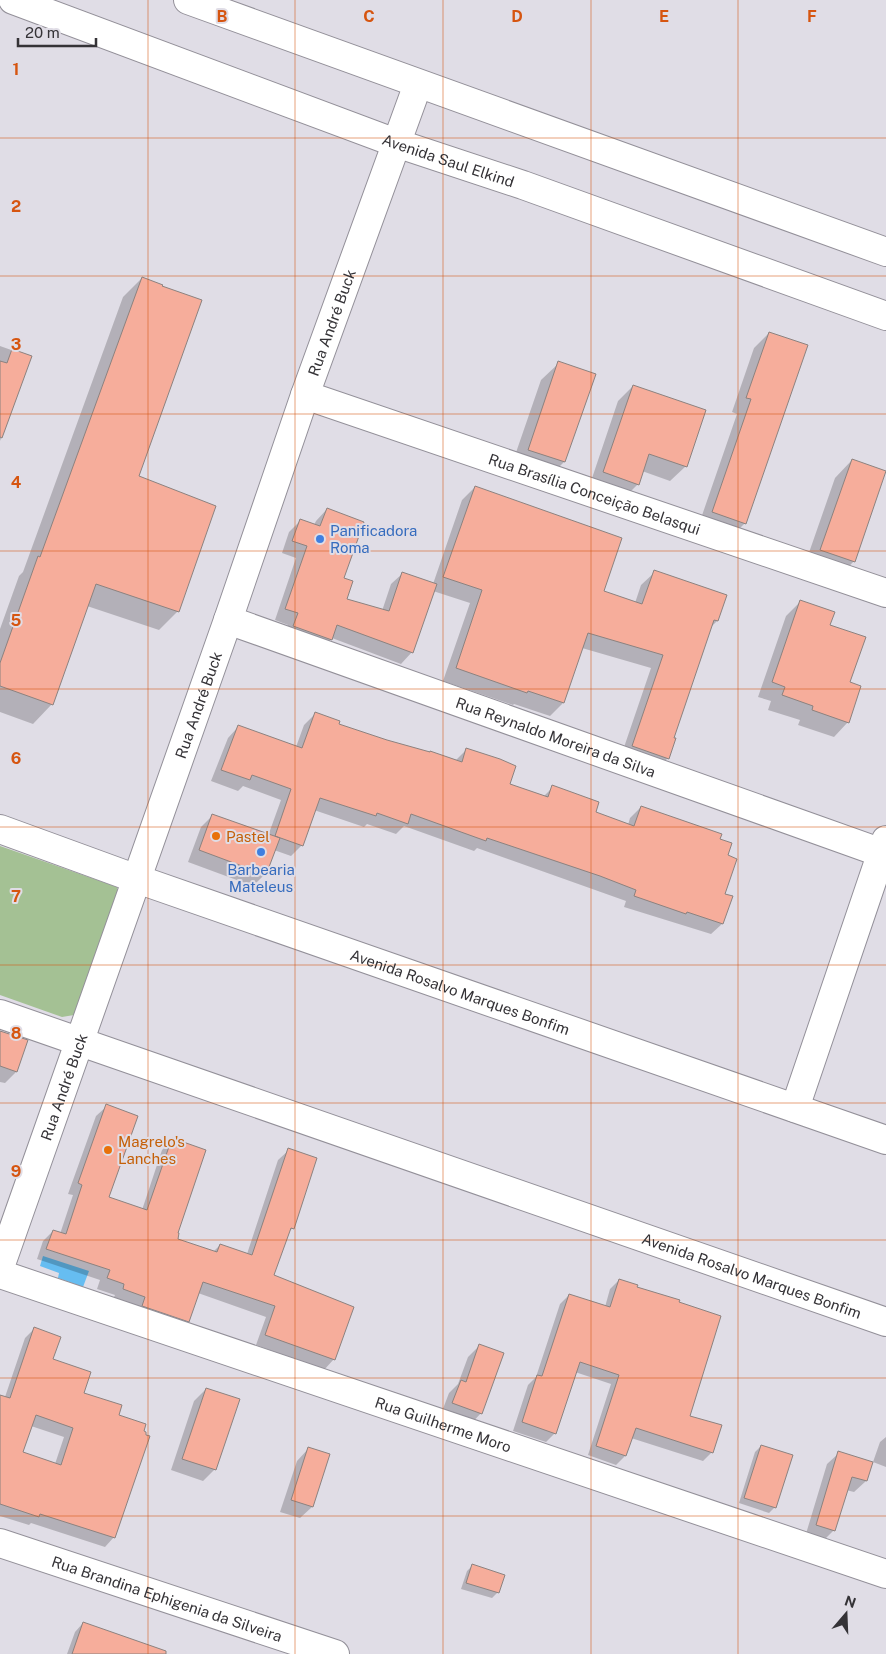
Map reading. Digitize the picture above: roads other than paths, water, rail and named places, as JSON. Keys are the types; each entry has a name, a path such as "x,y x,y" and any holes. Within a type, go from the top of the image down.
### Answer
{"street":[{"name":"Avenida Saul Elkind","path":"13,0 396,142 522,185 886,316"},
{"path":"188,0 886,252"},
{"name":"Rua André Buck","path":"0,1267 228,620 305,395 418,84"},
{"name":"Rua Brasília Conceição Belasqui","path":"305,395 886,593"},
{"name":"Rua Reynaldo Moreira da Silva","path":"228,620 884,847"},
{"name":"Avenida Rosalvo Marques Bonfim","path":"0,829 886,1140"},
{"path":"795,1108 884,847"},
{"name":"Avenida Rosalvo Marques Bonfim","path":"0,1014 80,1040 886,1322"},
{"name":"Rua Guilherme Moro","path":"0,1274 886,1574"},
{"name":"Rua Brandina Ephigenia da Silveira","path":"0,1543 335,1654"}],"water":[{"path":"43,1256 89,1271 83,1287 58,1278 59,1273 40,1266"}],"place":[{"name":"Panificadora Roma","path":"320,539"},
{"name":"Pastel","path":"216,836"},
{"name":"Barbearia Mateleus","path":"261,852"},
{"name":"Magrelo's Lanches","path":"108,1150"}]}
